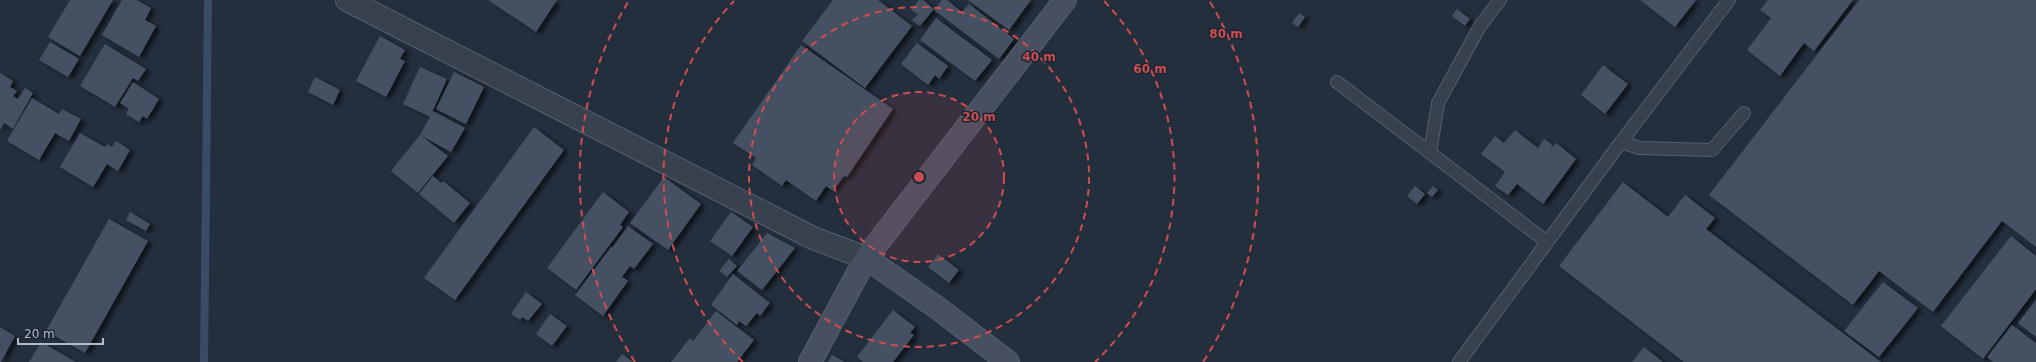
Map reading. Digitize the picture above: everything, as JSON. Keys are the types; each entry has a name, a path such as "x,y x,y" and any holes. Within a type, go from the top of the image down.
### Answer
{"street":[{"path":"347,0 813,238 866,258 939,308 1008,362"},
{"path":"810,362 866,258 1065,0"}],"lane":[{"path":"1430,153 1438,103 1480,26 1500,0"},
{"path":"1459,362 1621,142 1729,0"},
{"path":"1338,82 1547,242"},
{"path":"1621,142 1639,148 1712,150 1744,113"}],"building":[{"path":"70,0 113,0 80,56 48,37"},
{"path":"122,0 136,0 151,8 145,20 156,26 139,57 102,35"},
{"path":"488,0 557,0 536,32"},
{"path":"833,0 878,0 912,26 865,88 802,41"},
{"path":"919,0 923,0 934,9 920,26 912,20 918,14 911,10"},
{"path":"942,0 947,0 962,12 969,4 1014,39 999,59 934,10"},
{"path":"968,0 1031,0 1009,30"},
{"path":"1640,0 1696,0 1675,27"},
{"path":"1768,0 1853,0 1814,51 1804,43 1780,76 1747,50 1771,18 1760,10"},
{"path":"1859,0 2036,0 2036,247 2002,221 1933,312 1879,271 1853,305 1709,195"},
{"path":"1457,9 1470,19 1465,26 1452,16"},
{"path":"1299,13 1305,17 1298,27 1292,23"},
{"path":"936,18 992,60 975,81 920,40"},
{"path":"380,36 405,50 400,59 405,61 386,97 356,81"},
{"path":"50,42 79,59 68,77 39,60"},
{"path":"917,43 948,66 939,79 935,75 928,85 901,64"},
{"path":"105,44 146,69 138,81 133,78 115,107 80,86"},
{"path":"801,45 893,109 847,177 844,176 833,191 826,186 816,201 786,180 782,186 752,165 756,158 733,143"},
{"path":"1603,65 1628,84 1605,114 1581,95"},
{"path":"420,67 447,79 430,117 403,104"},
{"path":"454,72 484,87 466,124 436,109"},
{"path":"0,73 13,81 10,87 17,91 13,96 18,99 25,88 33,93 13,129 4,123 0,130"},
{"path":"315,77 340,90 333,105 308,92"},
{"path":"133,82 159,99 147,119 143,116 139,122 126,114 129,109 120,103"},
{"path":"32,98 59,114 62,109 81,119 69,141 55,133 39,160 7,141"},
{"path":"433,111 465,128 451,152 420,135"},
{"path":"534,127 564,150 455,300 424,278"},
{"path":"1515,130 1538,148 1544,139 1553,145 1549,152 1556,143 1576,159 1543,204 1517,184 1508,195 1495,186 1505,172 1481,154 1495,136 1504,143"},
{"path":"80,133 105,147 107,144 112,147 116,141 130,150 118,171 107,164 93,187 60,167"},
{"path":"420,135 448,156 418,193 391,171"},
{"path":"433,176 441,183 443,181 470,203 454,223 419,194"},
{"path":"664,177 701,204 668,250 630,223"},
{"path":"1623,182 1668,217 1685,195 1715,218 1706,229 1881,362 1684,362 1559,266"},
{"path":"1415,186 1425,194 1417,204 1407,196"},
{"path":"1433,186 1438,190 1432,197 1427,193"},
{"path":"603,192 629,212 620,225 623,227 576,290 547,268"},
{"path":"130,212 150,224 146,231 126,220"},
{"path":"731,212 753,227 732,256 710,241"},
{"path":"109,219 148,241 85,353 46,331"},
{"path":"628,226 653,244 634,269 630,266 622,277 628,281 603,316 575,295"},
{"path":"767,233 795,248 762,290 737,271"},
{"path":"2011,236 2036,256 2036,289 1983,359 1941,326"},
{"path":"938,254 959,270 949,283 928,267"},
{"path":"729,259 737,266 727,277 719,271"},
{"path":"733,274 770,303 760,316 757,313 746,326 739,321 737,325 711,305"},
{"path":"1883,282 1918,308 1879,357 1844,331"},
{"path":"526,292 542,304 528,321 522,317 520,320 511,314"},
{"path":"2036,300 2036,337 2018,323"},
{"path":"893,310 915,327 910,333 914,335 893,362 863,362 857,357"},
{"path":"716,311 754,340 737,362 671,362 690,338 693,341"},
{"path":"550,314 567,326 552,346 536,334"},
{"path":"2012,325 2036,343 2036,362 1993,362 1987,357"},
{"path":"0,327 15,336 1,362 0,362"},
{"path":"41,342 76,362 29,362"},
{"path":"1644,347 1663,362 1632,362"},
{"path":"622,354 633,362 616,362"},
{"path":"832,355 845,362 828,362"}],"waterway":[{"path":"204,362 208,0"}]}
